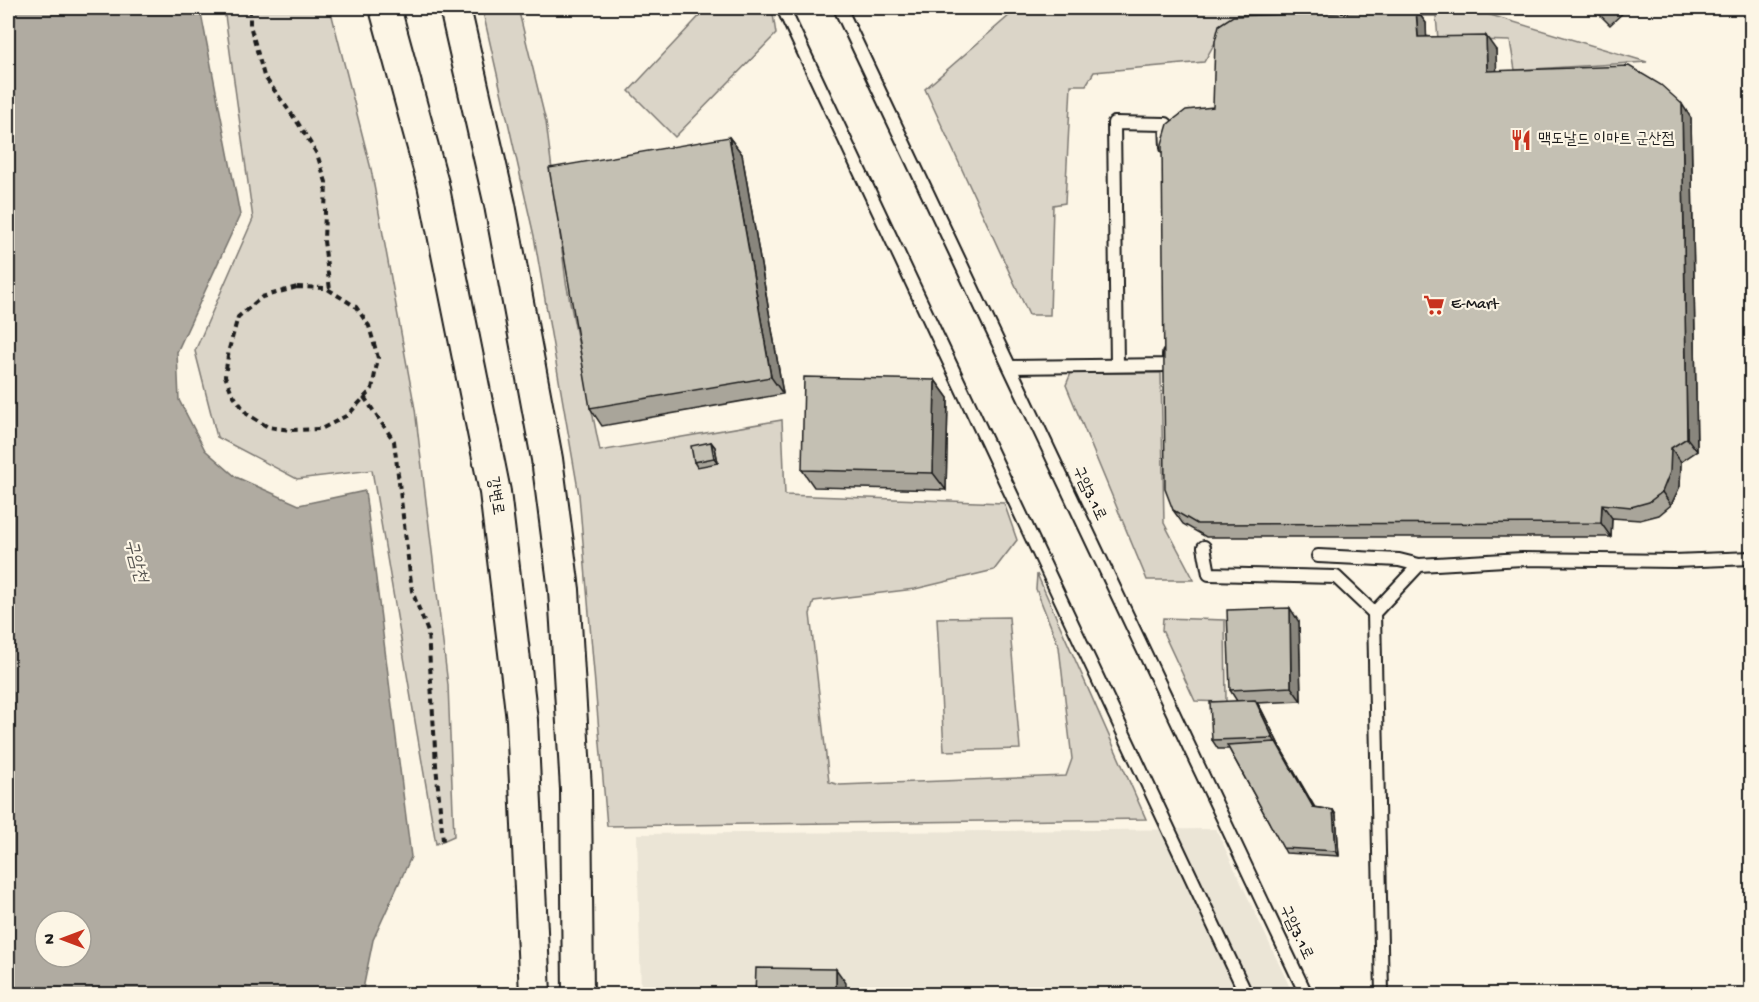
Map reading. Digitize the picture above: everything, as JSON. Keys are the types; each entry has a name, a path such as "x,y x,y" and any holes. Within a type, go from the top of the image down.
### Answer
{"street":[{"name":"강변로","path":"385,8 433,184 495,492 522,720 535,994"},
{"path":"455,8 500,205 547,459 564,590 576,789 578,994"}],"lane":[{"path":"783,8 1246,994"},
{"name":"구암3.1로","path":"840,8 1306,994"},
{"path":"1117,365 1114,123 1166,124 1167,159"},
{"path":"1010,367 1169,365 1169,342"},
{"path":"1204,547 1209,574 1336,577 1374,613"},
{"path":"1318,556 1399,560 1419,565 1522,559 1674,561 1752,558"},
{"path":"1382,994 1374,613 1419,565"}],"path":[{"path":"250,8 250,25 264,76 312,146 326,182 324,241 330,291"},
{"path":"297,288 326,288 330,291 356,307 369,326 378,358 372,389 348,415 321,429 291,430 268,427 247,414 232,393 225,376 229,349 238,317 262,297 297,288"},
{"path":"364,397 394,441 412,591 428,632 443,841"}],"shaded area":[{"path":"224,8 330,8 371,169 415,409 448,685 454,836 436,844 372,470 297,479 217,437 195,351 253,219"},
{"path":"482,8 518,8 546,122 566,282 600,451 782,420 785,495 1004,503 1017,540 994,570 915,589 814,601 810,614 829,782 840,785 1066,776 1072,759 1059,647 1036,589 1037,574 1146,819 607,826 579,495 534,236"},
{"path":"707,8 772,8 776,34 675,137 629,91"},
{"path":"1018,8 1467,8 1647,62 1515,70 1510,41 1438,39 1436,16 1248,15 1226,23 1204,62 1094,72 1086,85 1071,85 1065,203 1053,205 1050,315 1029,315 925,89"},
{"path":"1071,373 1161,373 1164,523 1194,580 1147,580 1066,385"},
{"path":"1009,617 1020,749 944,751 937,618"},
{"path":"1163,618 1225,620 1226,702 1195,701 1162,630"},
{"path":"1216,829 1293,994 641,994 637,834"}],"water":[{"name":"구암천","path":"8,8 200,8 240,215 177,352 179,400 205,450 236,477 299,505 365,491 411,857 373,940 362,994 8,994"}],"building":[{"name":"E-Mart","path":"1416,10 1418,37 1486,36 1487,71 1629,66 1661,85 1682,104 1687,438 1671,448 1670,472 1662,492 1649,502 1631,507 1602,504 1601,523 1197,524 1173,510 1165,489 1162,144 1168,124 1186,110 1213,107 1215,41 1219,25 1233,16"},
{"path":"729,137 771,377 590,408 549,168"},
{"path":"804,377 935,380 933,473 802,470"},
{"path":"711,442 714,458 694,462 691,446"},
{"path":"1290,608 1291,687 1230,690 1227,610"},
{"path":"1255,700 1273,738 1212,740 1210,702"},
{"path":"1276,742 1313,807 1333,810 1336,851 1283,848 1227,745"},
{"path":"756,968 836,969 836,994 755,994"}],"place":[{"name":"맥도날드 이마트 군산점","path":"1521,140"},
{"name":"E-Mart","path":"1434,305"}]}
